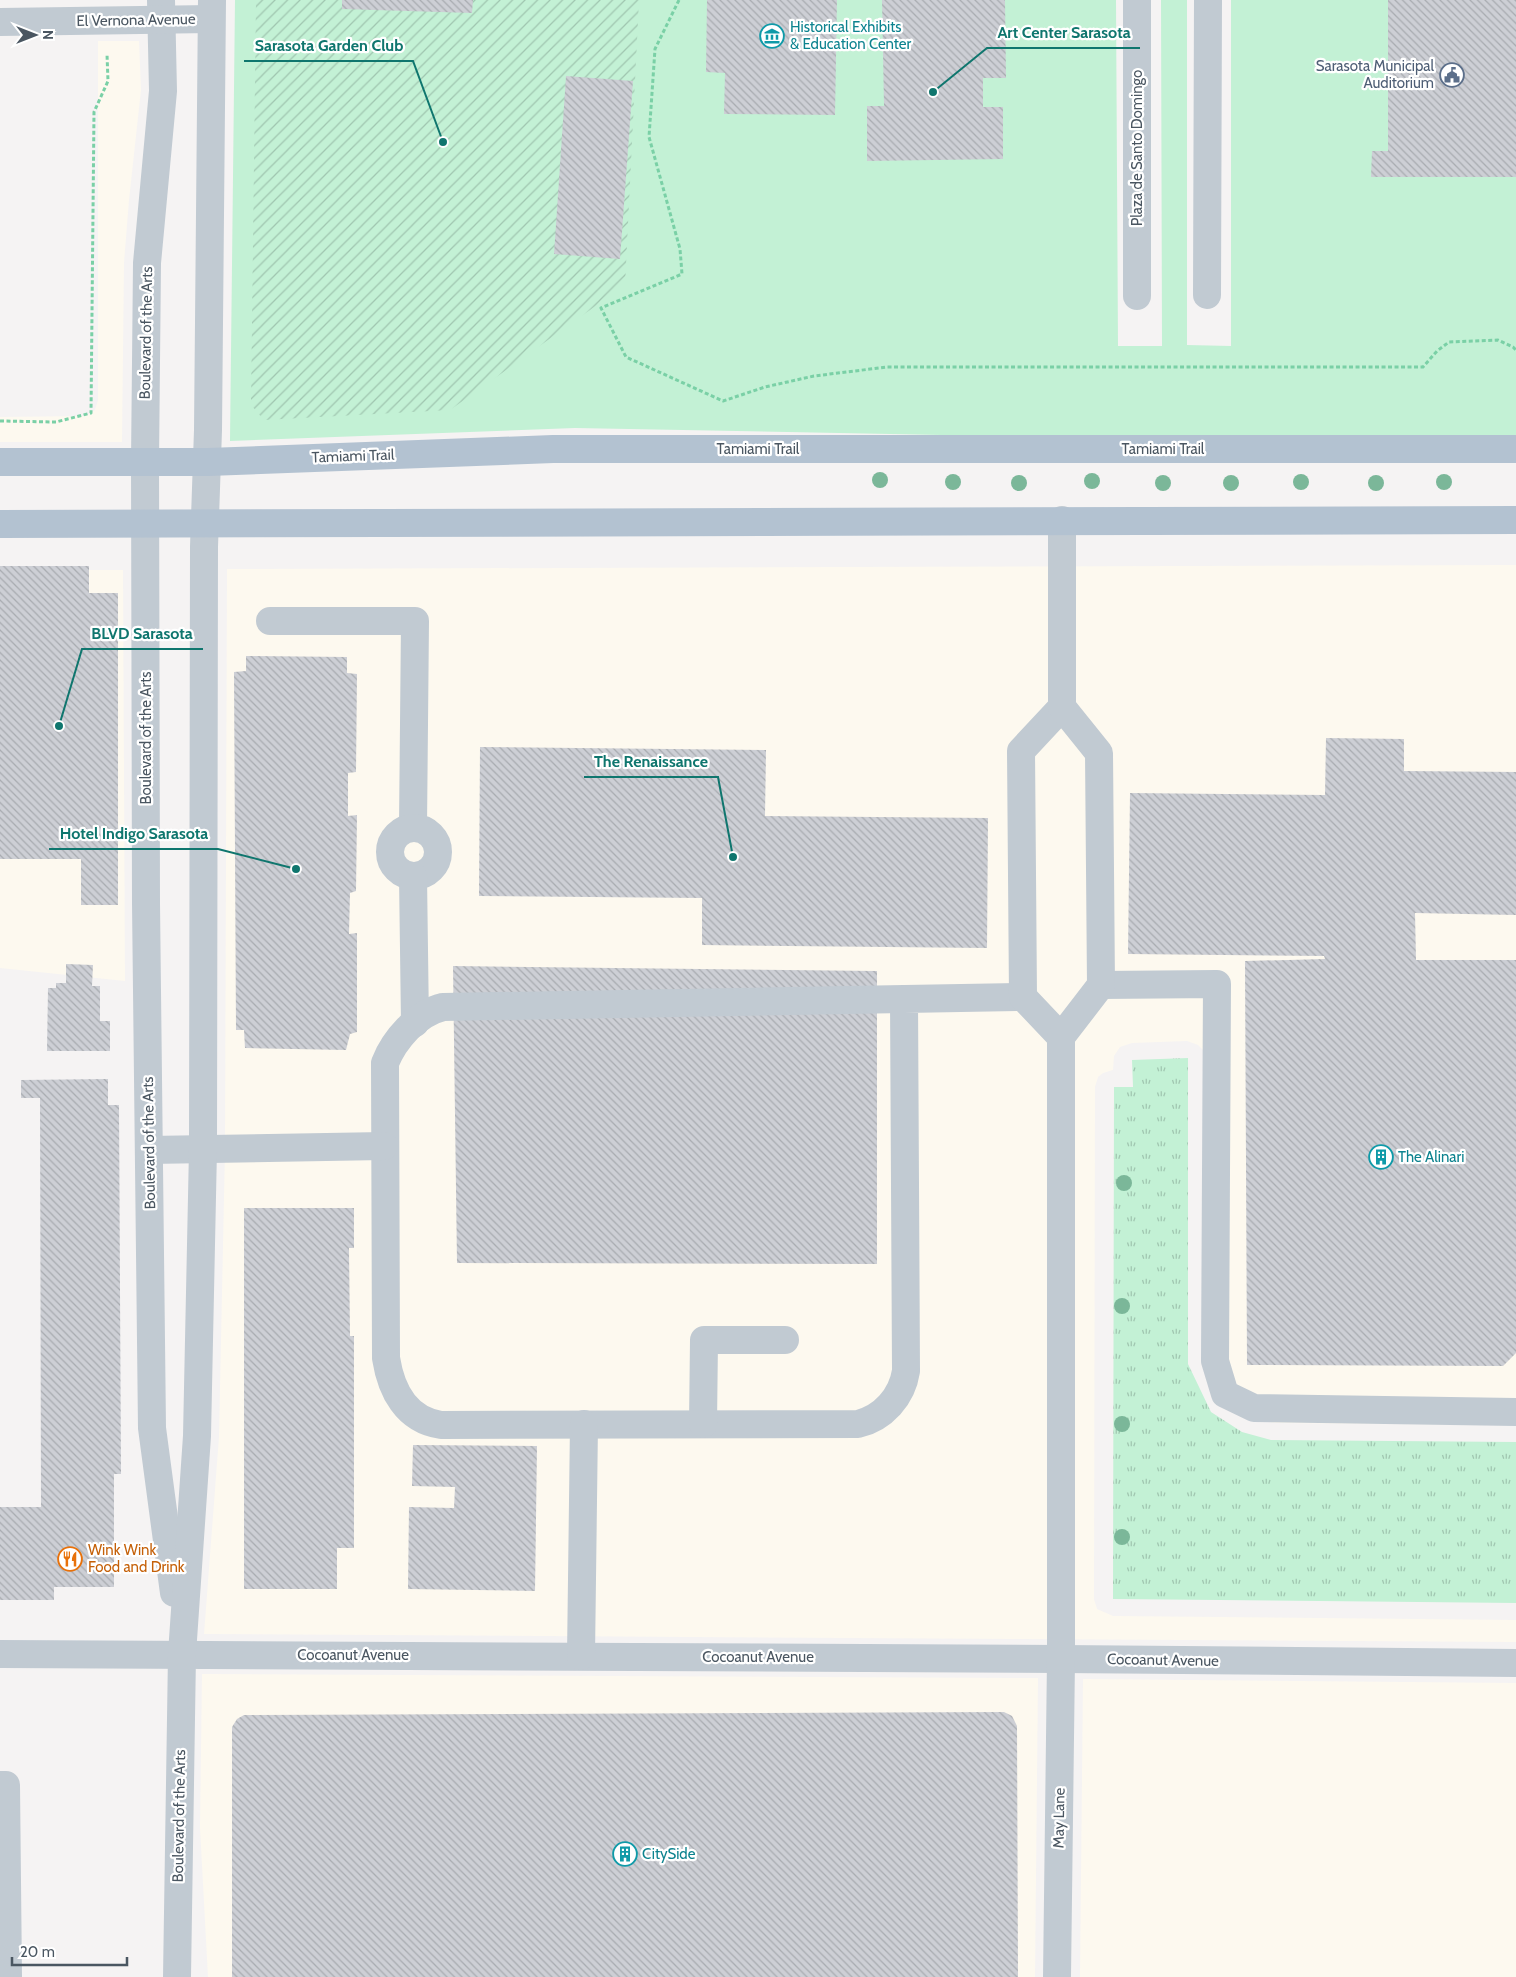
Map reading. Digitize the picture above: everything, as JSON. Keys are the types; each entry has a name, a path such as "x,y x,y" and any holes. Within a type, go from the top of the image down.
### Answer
{"main road":[{"name":"Tamiami Trail","path":"0,462 208,462 553,449 1516,449"},
{"path":"0,524 1516,520"}],"street":[{"name":"Plaza de Santo Domingo","path":"1137,0 1137,296"},
{"path":"1207,295 1208,0"},
{"name":"El Vernona Avenue","path":"0,22 106,21 160,11 212,10"},
{"name":"Boulevard of the Arts","path":"177,1977 182,1654 197,1436 203,1149 205,524 208,462 212,10"},
{"name":"Boulevard of the Arts","path":"160,11 163,91 147,263 145,461 146,893 152,1428 182,1654"},
{"path":"1062,520 1062,707 1099,753 1101,985 1061,1037 1023,997 1021,751 1062,707"},
{"path":"270,621 415,621 413,827 398,833 390,848 393,863 398,870 413,876 415,1023"},
{"path":"1101,985 1218,984 1215,1361 1225,1394 1254,1408 1516,1412"},
{"path":"904,999 906,1371 902,1386 880,1415 858,1424 441,1425 426,1420 406,1407 399,1399 394,1389 386,1358 385,1063 396,1043 415,1023 430,1011 443,1007 904,999 1023,997"},
{"name":"May Lane","path":"1058,1977 1061,1659 1061,1037"},
{"path":"149,1150 384,1146"},
{"path":"703,1424 704,1340 785,1340"},
{"path":"581,1656 584,1424"},
{"name":"Cocoanut Avenue","path":"0,1654 1516,1663"},
{"path":"0,1785 6,1785 3,1908 8,1977"}],"path":[{"path":"679,0 655,50 649,137 680,248 682,274 601,308 626,358 723,400 814,376 886,367 1423,367 1437,351 1449,342 1498,340 1514,347 1516,350"},
{"path":"0,421 56,422 91,413 94,112 108,81 106,21"}],"shaded area":[{"path":"98,41 139,41 141,90 124,263 122,442 0,442 0,417 86,416 95,410 98,400"},
{"path":"1516,565 1516,1425 1275,1423 1250,1417 1226,1401 1206,1053 1198,1045 1187,1041 1132,1043 1120,1047 1114,1056 1113,1070 1103,1073 1098,1077 1095,1087 1094,1599 1097,1609 1113,1616 1516,1620 1516,1642 204,1634 219,1437 225,1149 227,569"},
{"path":"0,570 123,570 125,981 0,968"},
{"name":"CitySide","path":"202,1674 1038,1678 1035,1977 208,1977 200,1828"},
{"path":"1083,1679 1516,1683 1516,1977 1080,1977"}],"green space":[{"path":"235,0 1116,0 1118,346 1162,346 1161,0 1187,0 1187,345 1231,346 1231,0 1516,0 1516,442 1310,442 575,428 230,441"},
{"path":"256,0 639,0 625,285 450,410 264,420 251,405"},
{"path":"1188,1058 1188,1364 1211,1412 1242,1432 1271,1440 1516,1442 1516,1603 1113,1599 1114,1087 1133,1087 1132,1060"}],"building":[{"path":"342,0 473,0 472,13 342,9"},
{"name":"Historical Exhibits & Education Center","path":"707,0 837,0 835,115 724,114 725,73 706,72"},
{"path":"882,0 1005,0 1006,78 983,78 983,107 1003,107 1003,159 867,161 867,106 884,106"},
{"name":"Sarasota Municipal Auditorium","path":"1388,0 1516,0 1516,177 1371,177 1372,151 1388,151"},
{"path":"566,76 633,81 620,259 554,254"},
{"path":"0,566 89,566 89,593 118,593 118,905 81,905 81,859 0,859"},
{"path":"246,656 347,657 347,673 357,674 356,772 348,773 348,816 357,815 356,891 350,893 349,934 357,933 357,1032 350,1034 346,1050 245,1048 244,1030 236,1030 234,672 246,671"},
{"name":"The Alinari","path":"1326,738 1404,739 1404,771 1516,772 1516,915 1415,913 1416,960 1516,960 1516,1353 1503,1366 1247,1365 1245,961 1325,959 1324,956 1128,954 1130,793 1325,795"},
{"path":"480,747 766,750 765,816 988,818 987,948 702,945 702,898 479,896"},
{"path":"66,964 93,965 92,986 100,986 100,1021 110,1021 110,1051 47,1051 48,988 56,988 56,983 66,983"},
{"path":"453,966 877,971 877,1264 457,1263"},
{"path":"108,1079 108,1105 119,1105 121,1474 114,1474 114,1587 54,1587 54,1600 0,1600 0,1507 41,1507 40,1098 21,1098 21,1080"},
{"path":"244,1208 354,1208 354,1248 349,1248 350,1336 354,1336 354,1548 337,1548 337,1589 244,1589"},
{"path":"413,1445 537,1446 535,1591 408,1589 409,1507 454,1508 455,1487 412,1486"},
{"name":"CitySide","path":"1004,1712 1012,1716 1017,1726 1018,1977 232,1977 232,1727 237,1719 244,1715"}],"place":[{"name":"Historical Exhibits & Education Center","path":"772,36"},
{"name":"Sarasota Municipal Auditorium","path":"1452,75"},
{"name":"Art Center Sarasota","path":"933,92"},
{"name":"Sarasota Garden Club","path":"443,142"},
{"name":"BLVD Sarasota","path":"59,726"},
{"name":"The Renaissance","path":"733,857"},
{"name":"Hotel Indigo Sarasota","path":"296,869"},
{"name":"The Alinari","path":"1381,1157"},
{"name":"Wink Wink Food and Drink","path":"70,1559"},
{"name":"CitySide","path":"625,1854"}]}
